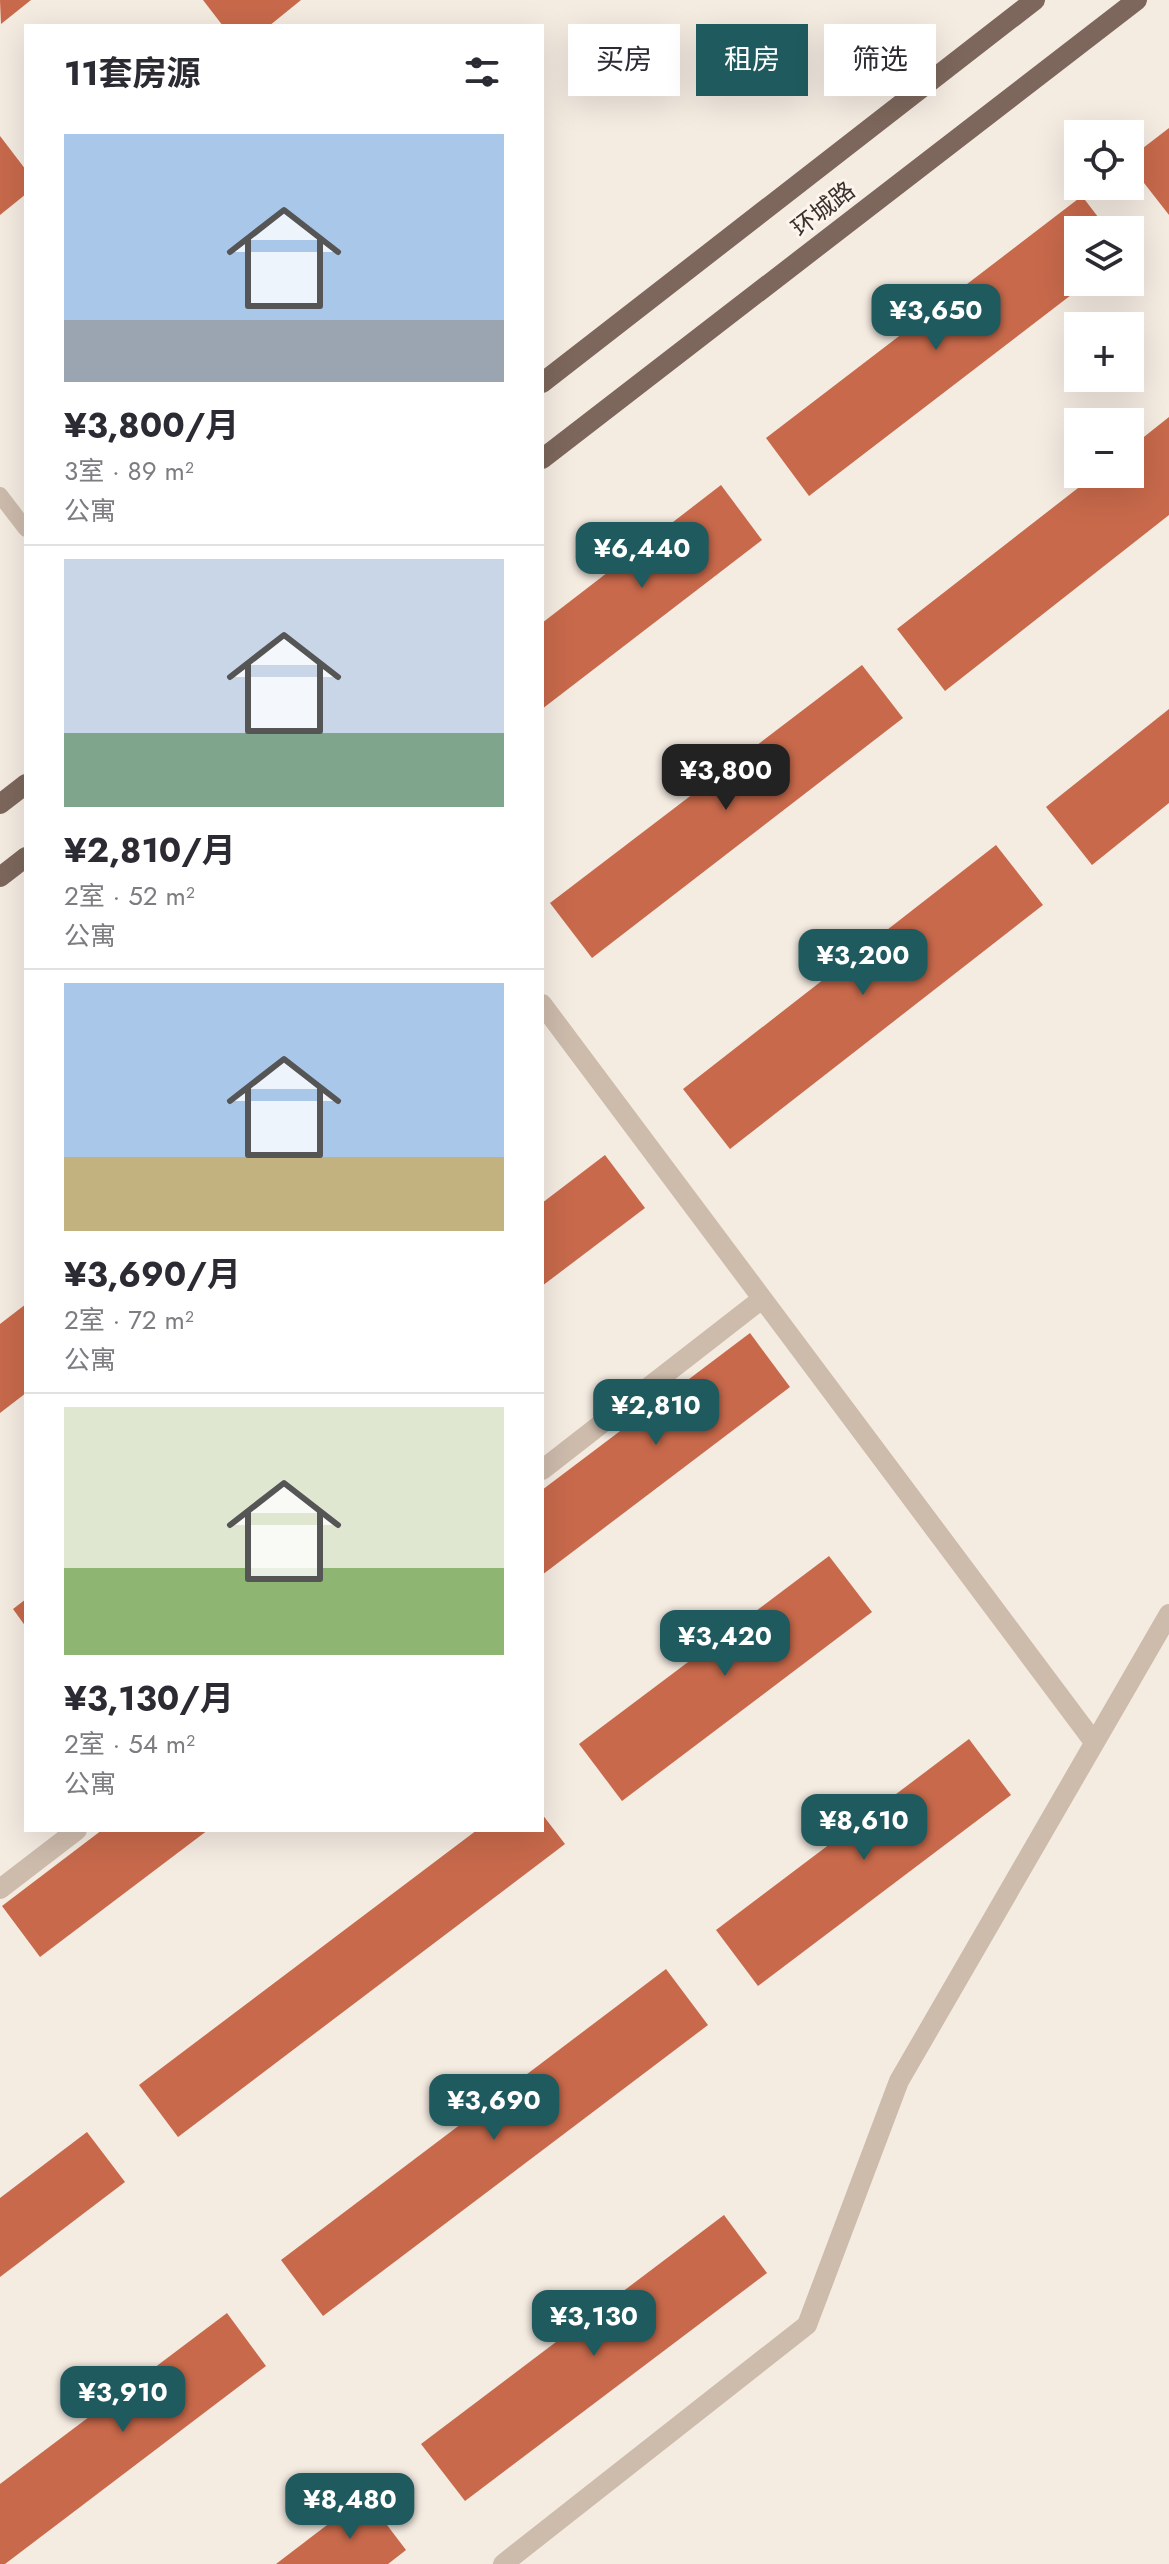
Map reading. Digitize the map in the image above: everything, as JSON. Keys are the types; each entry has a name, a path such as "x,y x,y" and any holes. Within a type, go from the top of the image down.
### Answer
{"main road":[{"path":"544,381 1035,0"},
{"name":"环城路","path":"544,457 1137,0"},
{"path":"0,804 24,786"},
{"path":"0,877 24,859"}],"street":[{"path":"544,1007 1094,1742"},
{"path":"544,1468 762,1299"},
{"path":"503,2564 807,2325 899,2081 1169,1614"},
{"path":"0,1889 74,1832"}],"lane":[{"path":"0,495 24,526"}],"building":[{"path":"0,0 31,0 1,24"},
{"path":"203,0 301,0 271,24 221,24"},
{"path":"1169,128 1169,215 1144,183 1144,147"},
{"path":"0,136 24,167 24,196 0,215"},
{"path":"1077,200 1085,200 1097,216 1064,216 1064,296 1070,296 809,496 766,438"},
{"path":"1169,417 1169,515 945,691 897,629 1078,488 1144,488 1144,437"},
{"path":"721,485 762,540 544,707 544,621"},
{"path":"862,665 903,718 592,958 550,903"},
{"path":"1169,709 1169,803 1092,865 1046,807"},
{"path":"996,845 1043,905 730,1149 683,1089"},
{"path":"605,1155 645,1208 544,1284 544,1201"},
{"path":"24,1306 24,1395 0,1413 0,1324"},
{"path":"750,1333 790,1387 544,1573 544,1488"},
{"path":"829,1556 872,1612 622,1801 579,1744"},
{"path":"24,1601 24,1624 13,1609"},
{"path":"969,1739 1011,1795 758,1986 716,1930"},
{"path":"544,1817 565,1844 178,2137 139,2085 474,1832 544,1832"},
{"path":"99,1832 205,1832 40,1957 2,1906"},
{"path":"666,1969 708,2025 323,2316 281,2260"},
{"path":"87,2132 125,2182 0,2277 0,2198"},
{"path":"724,2215 767,2273 465,2501 421,2444"},
{"path":"227,2313 266,2366 5,2564 0,2564 0,2484"},
{"path":"365,2496 406,2550 388,2564 276,2564"}]}
